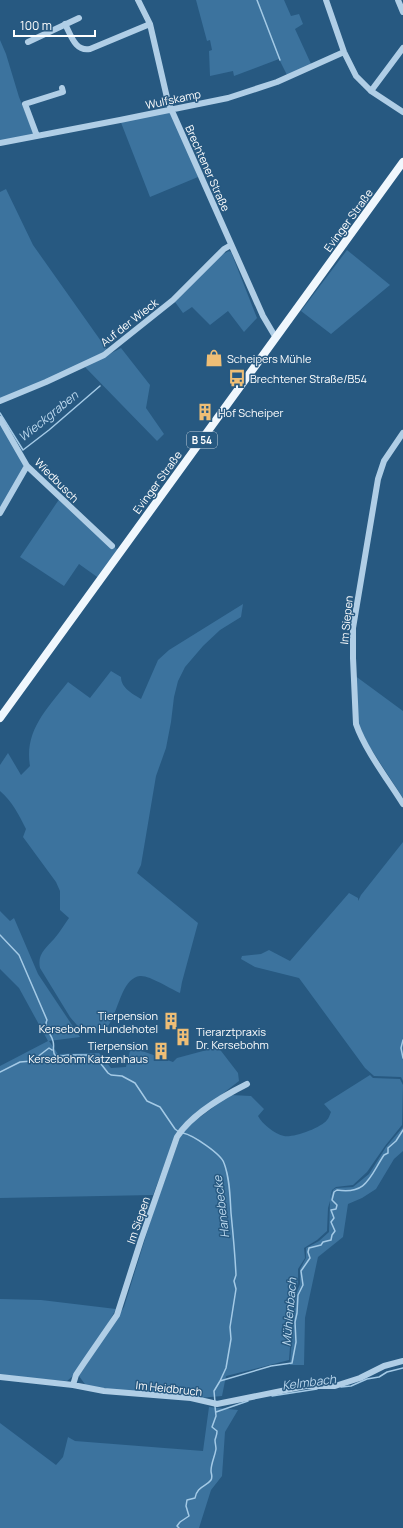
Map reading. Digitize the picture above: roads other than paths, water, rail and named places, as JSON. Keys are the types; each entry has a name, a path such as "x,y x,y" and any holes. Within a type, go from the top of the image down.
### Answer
{"main road":[{"name":"Evinger Straße","path":"0,718 403,162"}],"street":[{"name":"Brechtener Straße","path":"138,0 150,24 171,110 263,316 276,338"},
{"path":"326,0 344,52 356,76 371,91 403,112"},
{"path":"398,0 403,12"},
{"path":"28,42 78,18"},
{"path":"65,24 76,45 82,49 88,50 150,24"},
{"path":"371,91 403,48"},
{"name":"Wulfskamp","path":"0,142 228,98 277,82 344,52"},
{"path":"37,136 25,104 63,92 62,88"},
{"name":"Auf der Wieck","path":"0,400 46,382 104,355 162,310 224,249 232,244"},
{"name":"Wiedbusch","path":"0,419 27,466 112,546"},
{"name":"Im Siepen","path":"403,433 384,461 378,479 353,628 352,643 356,724 358,731 403,804"},
{"path":"0,513 27,466"},
{"name":"Im Siepen","path":"72,1385 76,1374 117,1315 141,1240 177,1137 183,1128 226,1094 247,1084"},
{"name":"Im Heidbruch","path":"0,1376 72,1385 104,1391 191,1398 215,1404 306,1386 335,1386 360,1378 384,1366 403,1361"}],"waterway":[{"path":"257,0 280,60"},
{"name":"Wieckgraben","path":"0,413 23,450 49,430 100,386"},
{"name":"Hanebecke","path":"0,935 19,955 47,1020 46,1026 53,1041 54,1053 56,1057 68,1055 87,1055 98,1060 111,1075 122,1076 135,1083 147,1101 160,1107 175,1129 179,1132"},
{"name":"Mühlenbach","path":"403,1040 401,1048 403,1058"},
{"path":"0,1072 20,1062 32,1061 49,1048 52,1050"},
{"name":"Mühlenbach","path":"215,1402 214,1391 220,1381 271,1366 292,1363 296,1342 295,1322 298,1295 303,1285 301,1271 310,1258 308,1252 309,1248 321,1245 323,1242 331,1240 335,1231 331,1222 334,1218 331,1210 336,1209 337,1205 332,1200 334,1192 337,1190 355,1190 361,1187 371,1177 384,1155 388,1153 388,1148 396,1141 403,1130"},
{"name":"Hanebecke","path":"183,1133 188,1134 200,1141 222,1159 229,1182 236,1267 234,1281 236,1289 230,1327 231,1339 226,1368 220,1381"},
{"name":"Kelmbach","path":"341,1387 351,1386 367,1379 379,1377 387,1372 403,1368"},
{"name":"Kelmbach","path":"272,1396 317,1389"},
{"name":"Kelmbach","path":"216,1412 248,1401"},
{"name":"Mühlenbach","path":"179,1528 177,1526 180,1522 189,1516 186,1506 187,1500 195,1498 198,1491 212,1479 211,1468 216,1449 215,1440 217,1432 212,1427 216,1416 215,1406"}],"place":[{"name":"Scheipers Mühle","path":"214,358"},
{"name":"Brechtener Straße/B54","path":"237,378"},
{"name":"Hof Scheiper","path":"205,412"},
{"name":"Tierpension Kersebohm Hundehotel","path":"171,1021"},
{"name":"Tierarztpraxis Dr. Kersebohm","path":"183,1037"},
{"name":"Tierpension Kersebohm Katzenhaus","path":"161,1051"}]}
